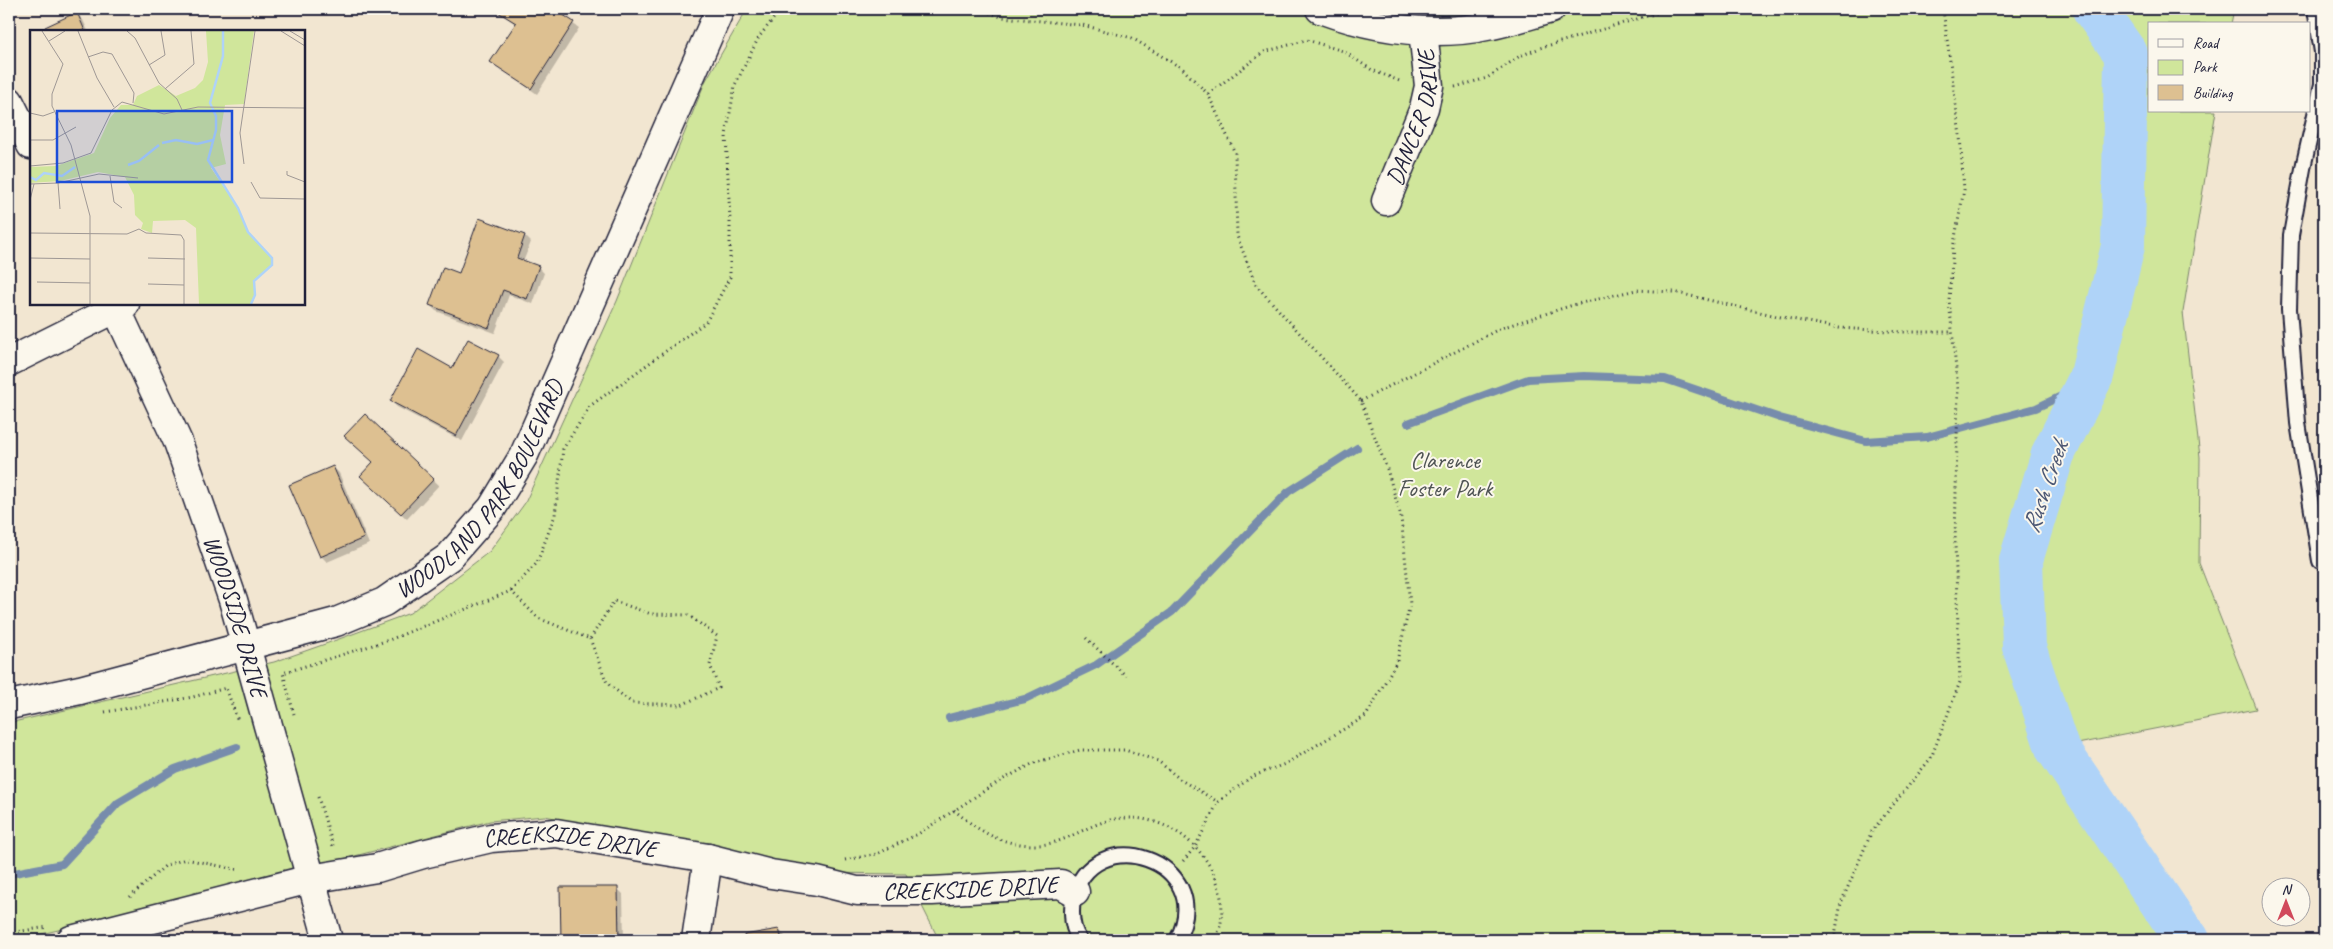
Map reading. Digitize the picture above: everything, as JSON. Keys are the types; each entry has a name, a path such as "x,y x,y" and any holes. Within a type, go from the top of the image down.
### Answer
{"street":[{"name":"WOODLAND PARK BOULEVARD","path":"9,705 80,690 336,622 384,602 449,558 492,508 524,454 720,9"},
{"path":"1320,9 1374,26 1423,32 1460,31 1493,25 1551,9"},
{"name":"DANCER DRIVE","path":"1386,200 1424,108 1429,86 1423,32"},
{"path":"9,101 30,142"},
{"name":"WOODSIDE DRIVE","path":"119,305 178,442 233,600 328,940"},
{"path":"9,362 119,305"},
{"name":"CREEKSIDE DRIVE","path":"71,940 310,879 377,868 423,854 492,838 556,833 708,858 771,874 817,881 857,891 932,892 1061,884 1075,892"},
{"path":"696,940 708,858"}],"lane":[{"path":"2315,9 2322,52 2322,84 2304,163 2291,235 2289,309 2298,423 2320,561"},
{"path":"1080,940 1073,922 1072,907 1075,892 1082,878 1093,867 1106,859 1121,855 1137,855 1162,865 1172,874 1184,898 1184,925 1177,940"}],"path":[{"path":"980,9 1001,17 1082,25 1132,38 1183,69 1208,94 1235,153 1237,236 1256,286 1361,402 1387,469 1401,517 1410,604 1397,661 1366,716 1285,764 1251,777 1218,802 1195,847 1172,874"},
{"path":"1834,940 1841,902 1872,832 1931,758 1960,682 1955,544 1958,389 1949,300 1953,248 1964,190 1960,136 1943,9"},
{"path":"1361,402 1501,328 1574,305 1636,290 1674,292 1781,317 1839,328 1904,332 1952,332"},
{"path":"511,591 538,618 590,639 607,683 632,703 681,705 719,688 710,665 717,636 688,615 651,614 614,601 590,639"},
{"path":"1086,638 1126,676"},
{"path":"98,714 193,697 226,688 239,725"},
{"path":"836,862 877,854 918,834 998,782 1034,763 1080,750 1125,750 1158,761 1181,780 1218,802"}],"green space":[{"name":"Clarence Foster Park","path":"747,9 2234,9 2231,22 2148,22 2148,112 2216,112 2183,312 2200,457 2199,563 2256,709 2057,748 2187,940 939,940 906,874 824,873 545,816 490,821 177,902 37,935 9,938 9,723 274,662 328,643 410,613 490,551 525,503 617,301 705,82"}],"building":[{"path":"493,9 554,9 574,22 531,89 490,62 516,23"},
{"path":"77,12 85,30 46,30 45,27"},
{"path":"479,218 525,235 517,258 539,266 527,299 503,290 489,328 429,305 443,267 459,273"},
{"path":"468,339 499,355 456,436 390,401 418,349 452,368"},
{"path":"365,414 434,479 401,514 360,476 373,462 344,436"},
{"path":"333,466 364,538 320,557 289,485"},
{"path":"560,887 618,887 619,940 561,940"},
{"path":"779,929 782,940 745,940 744,935"}],"waterway":[{"name":"Rush Creek","path":"2094,9 2126,54 2123,246 2092,375 2053,454 2021,560 2024,647 2057,748 2187,940"},
{"path":"1408,423 1528,379 1584,376 1665,379 1780,418 1866,441 1927,437 2036,408 2088,383"},
{"path":"949,718 1025,699 1096,665 1172,612 1288,492 1357,448"},
{"path":"9,874 62,864 118,803 175,769 237,747"}]}
